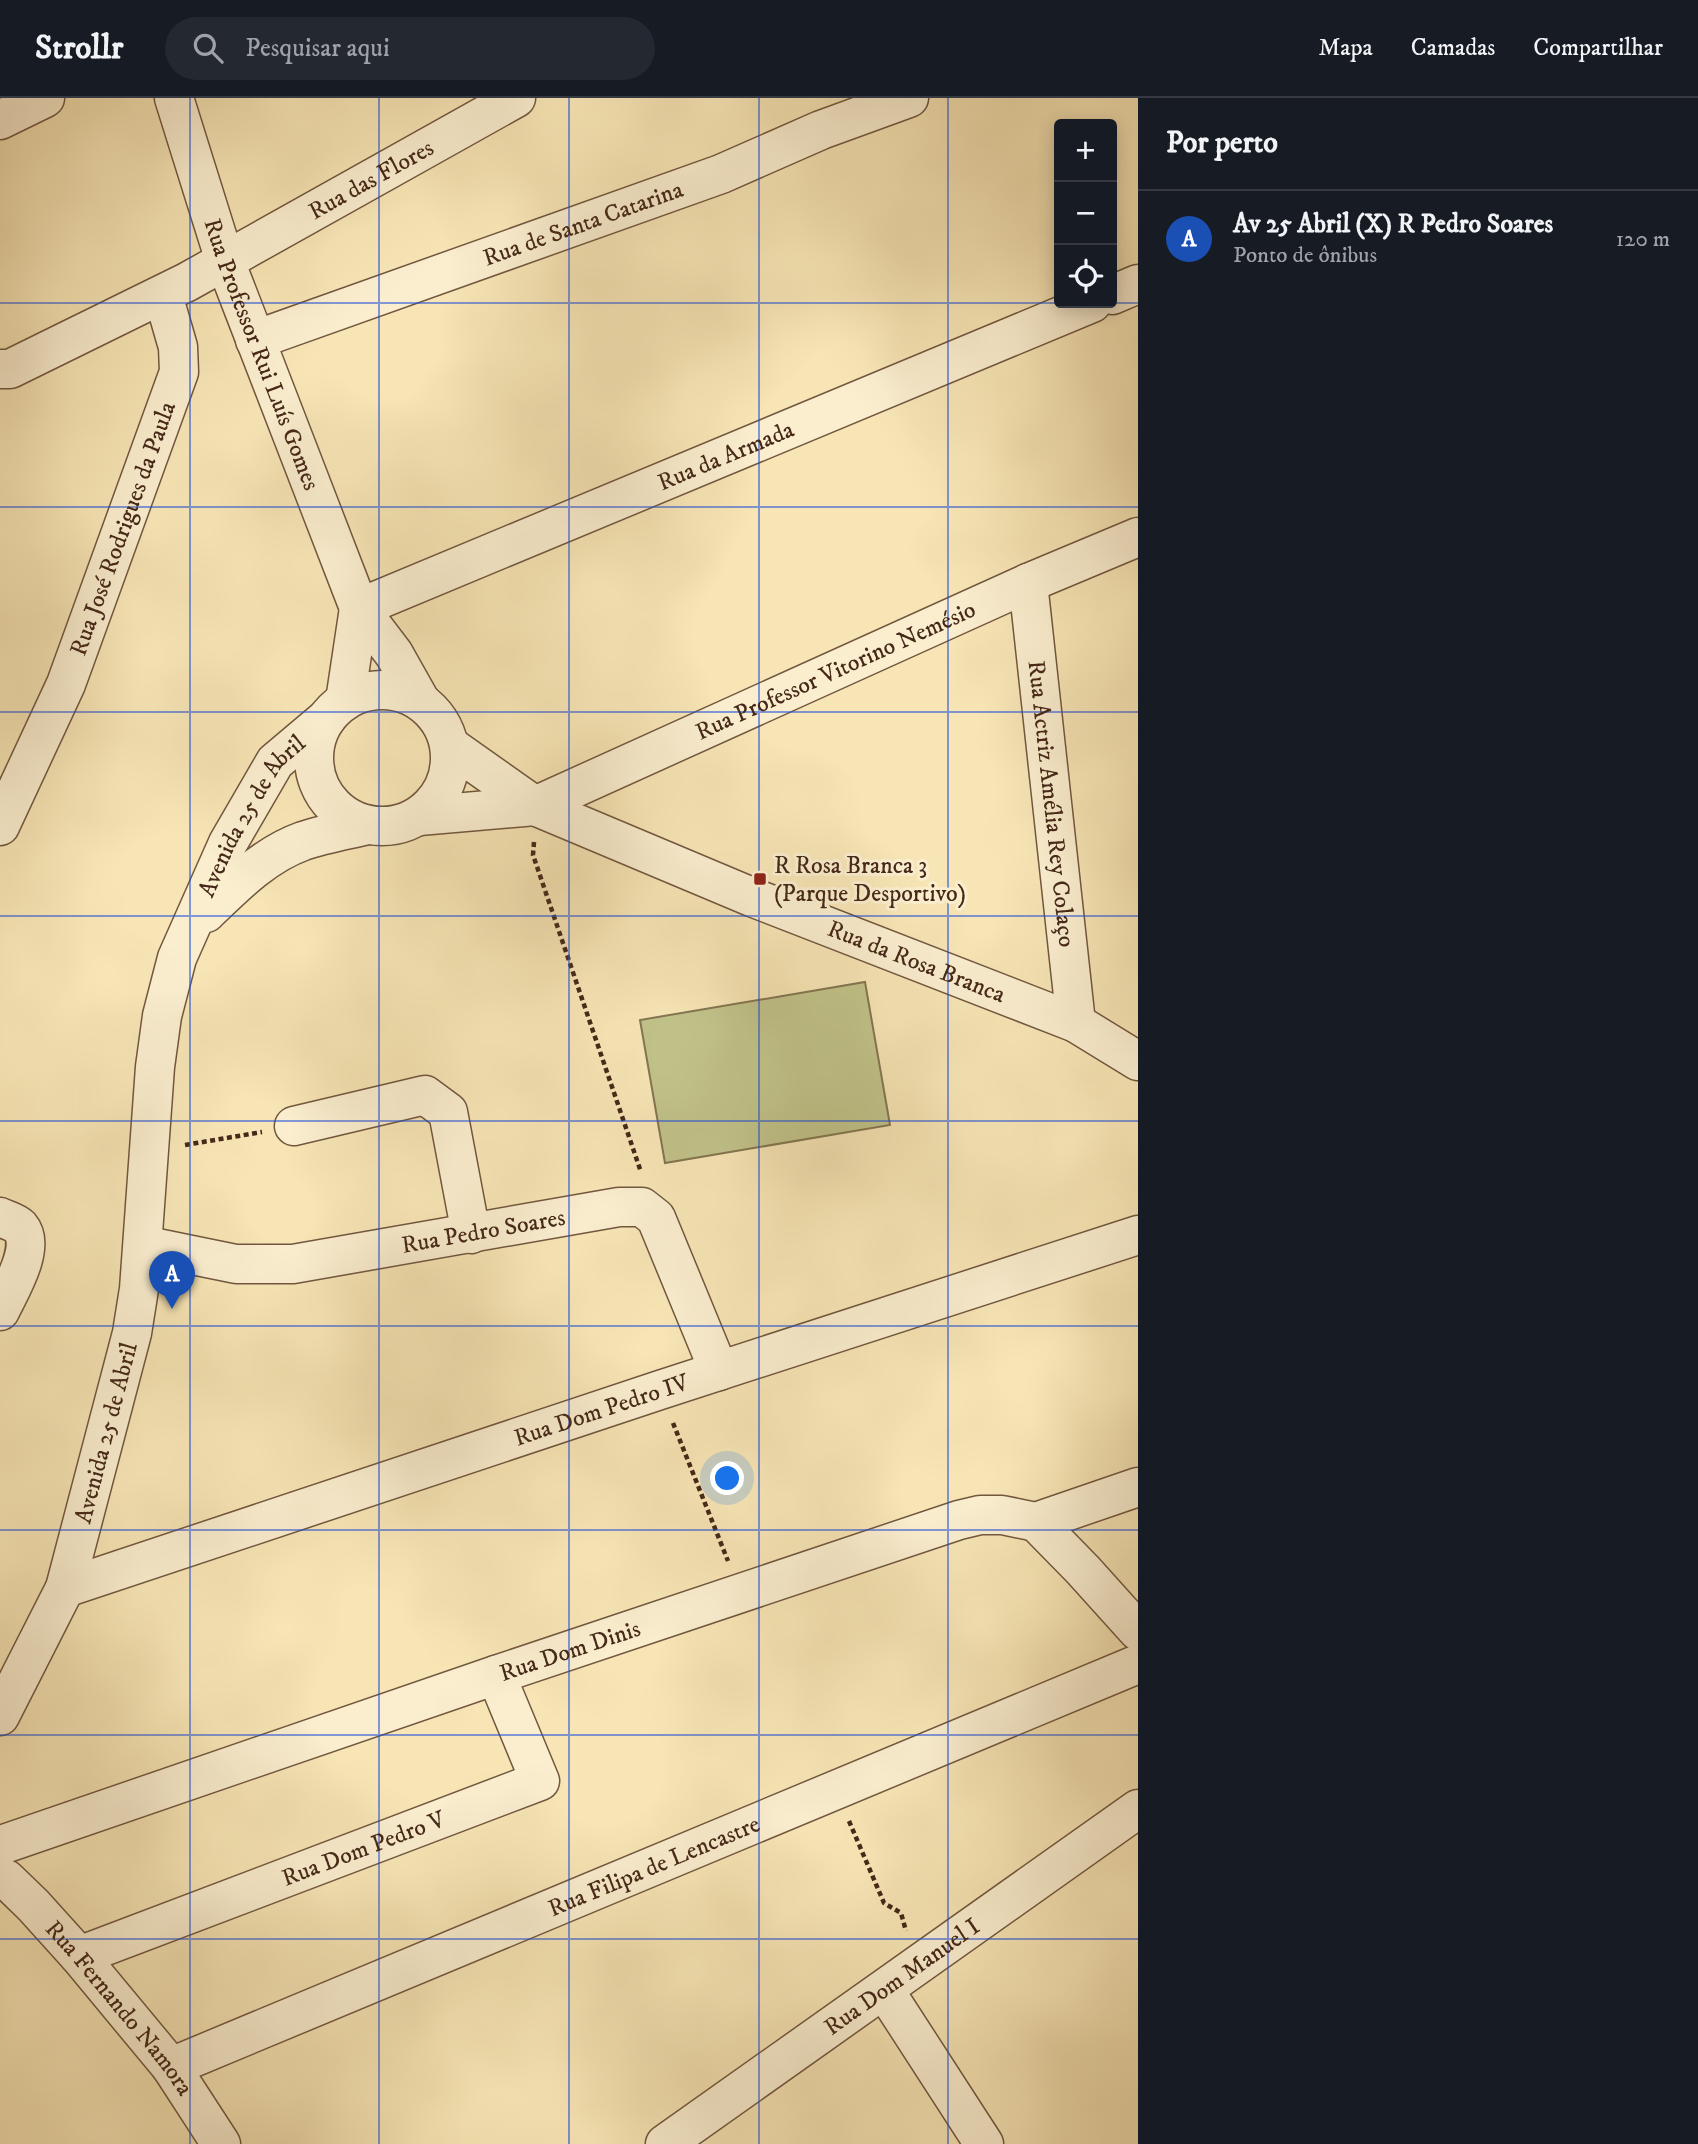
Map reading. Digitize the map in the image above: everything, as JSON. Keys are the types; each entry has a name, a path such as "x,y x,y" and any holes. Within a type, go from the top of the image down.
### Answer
{"street":[{"path":"0,120 45,98"},
{"name":"Rua Professor Rui Luís Gomes","path":"174,98 225,261 359,608 394,654 421,702"},
{"name":"Rua das Flores","path":"0,369 10,369 163,295 516,98"},
{"name":"Rua de Santa Catarina","path":"255,340 721,174 821,130 909,98"},
{"path":"1117,293 1138,284"},
{"name":"Rua José Rodrigues da Paula","path":"0,826 66,684 179,372 178,347 163,295"},
{"name":"Rua da Armada","path":"359,608 1080,308"},
{"name":"Rua Professor Vitorino Nemésio","path":"535,806 1028,583 1138,537"},
{"name":"Rua Actriz Amélia Rey Colaço","path":"1028,583 1076,1023"},
{"name":"Rua Professor Rui Luís Gomes","path":"336,710 359,608"},
{"path":"383,690 403,693 421,702 434,714 444,729 450,746 451,766 445,785 434,802 419,816 403,823 368,825 348,817 330,802 319,784 314,762 317,740 336,710 363,693 383,690"},
{"name":"Avenida 25 de Abril","path":"0,1716 65,1588 132,1333 143,1245 155,1067 162,1016 177,958 228,844 275,762 336,710"},
{"name":"Rua da Rosa Branca","path":"450,746 535,806 754,898 1076,1023 1138,1061"},
{"name":"Rua da Rosa Branca","path":"419,816 535,806"},
{"name":"Avenida 25 de Abril","path":"192,927 240,879 269,858 303,841 368,825"},
{"path":"294,1126 425,1095 448,1112 471,1234"},
{"name":"Rua Pedro Soares","path":"143,1245 236,1264 293,1264 620,1207 642,1207 656,1218"},
{"path":"0,1217 19,1226 26,1239 20,1269 0,1311"},
{"path":"656,1218 719,1370"},
{"name":"Rua Dom Pedro IV","path":"65,1588 719,1370 1138,1235"},
{"path":"1138,1487 1036,1522 1138,1631"},
{"name":"Rua Dom Dinis","path":"2,1863 496,1675 959,1520 980,1515 1002,1515 1036,1522"},
{"name":"Rua Filipa de Lencastre","path":"171,2067 1138,1664"},
{"name":"Rua Dom Pedro V","path":"79,1956 540,1781 496,1675"},
{"name":"Rua Dom Manuel I","path":"665,2144 885,1991 1138,1809"},
{"name":"Rua Fernando Namora","path":"2,1863 33,1905 171,2067 221,2144"},
{"path":"885,1991 984,2144"}],"path":[{"path":"535,806 533,855 656,1218"},
{"path":"149,1151 294,1126"},
{"path":"660,1390 740,1593"},
{"path":"836,1790 884,1903 901,1913 905,1925 906,1947 916,1968"}],"green space":[{"path":"865,982 890,1125 665,1163 640,1020"}],"place":[{"name":"R Rosa Branca 3 (Parque Desportivo)","path":"760,879"},
{"name":"Av 25 Abril (X) R Pedro Soares","path":"172,1309"}]}
